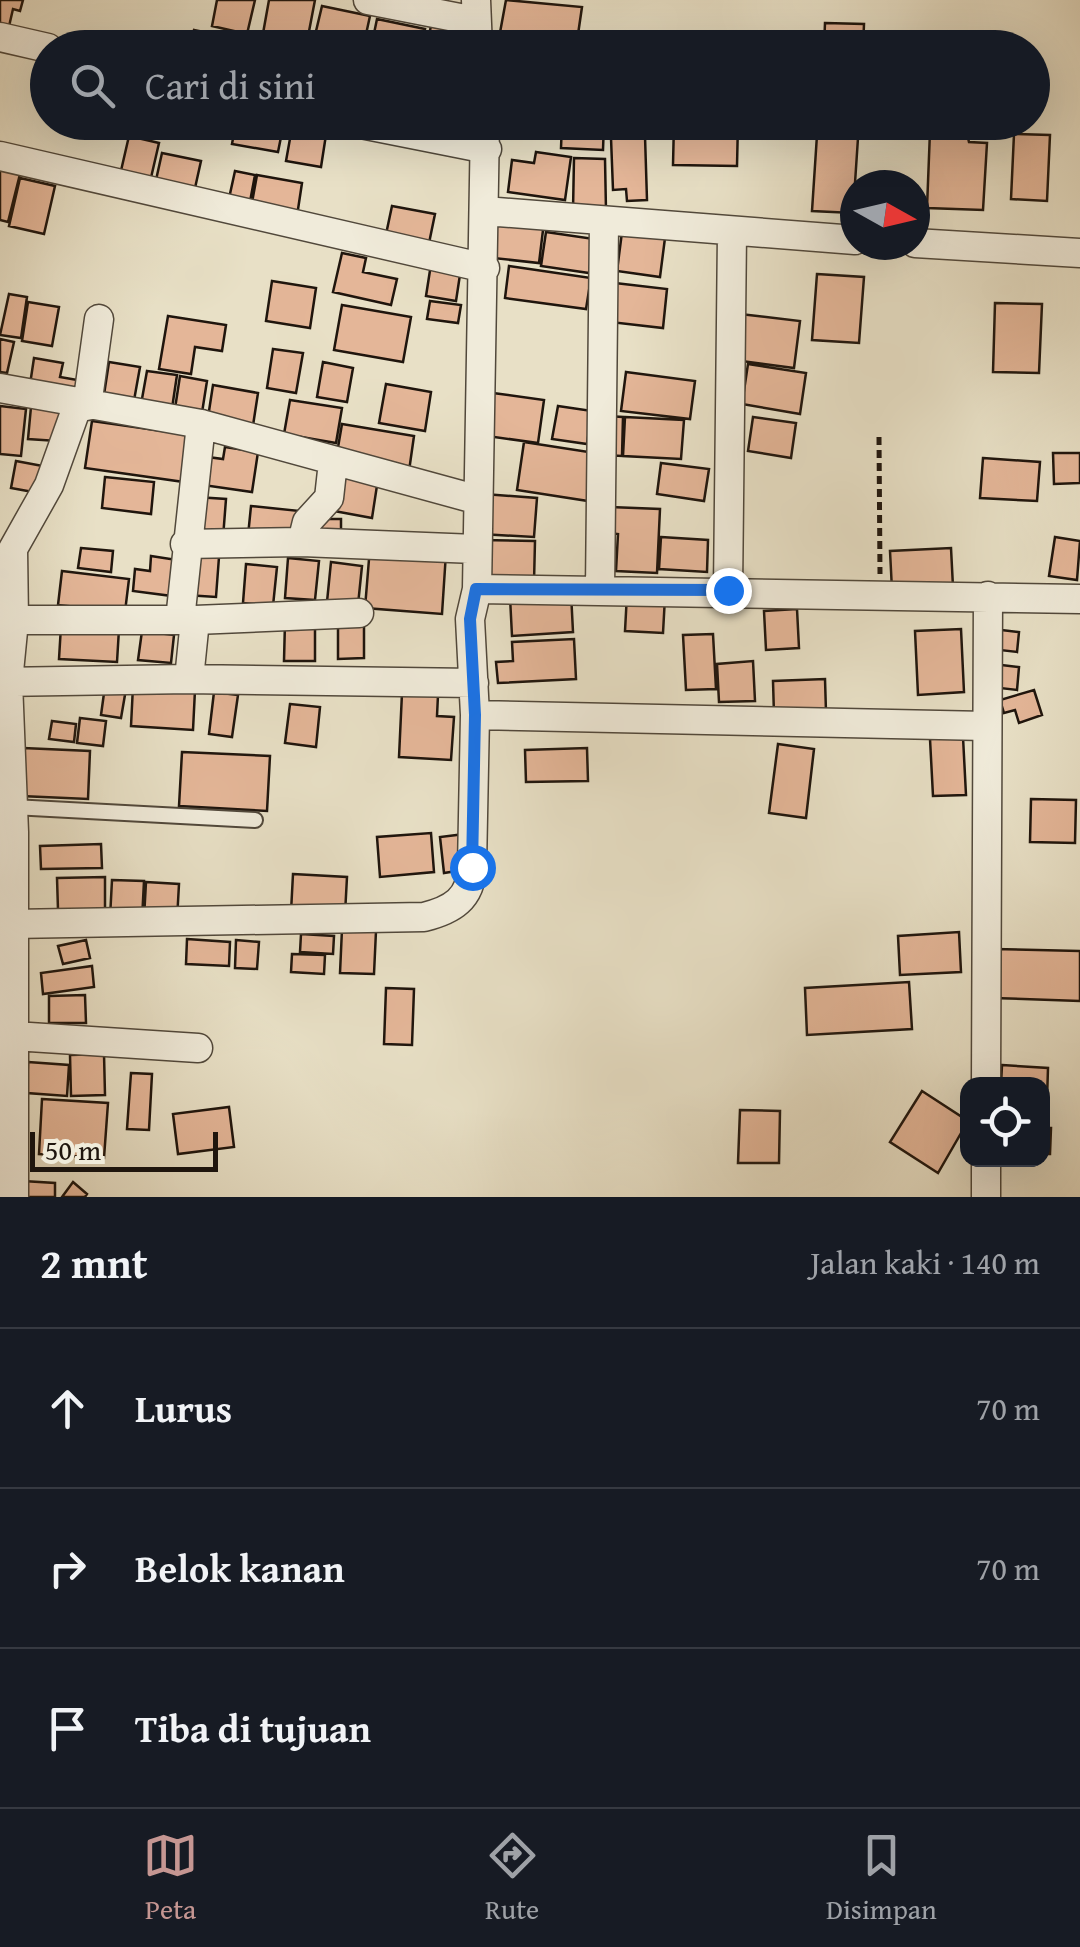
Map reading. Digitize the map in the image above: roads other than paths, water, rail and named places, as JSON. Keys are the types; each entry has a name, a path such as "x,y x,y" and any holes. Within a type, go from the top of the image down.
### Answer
{"street":[{"path":"368,0 476,23"},
{"path":"0,37 30,44"},
{"path":"12,924 330,920 442,912 460,903 472,878 475,715 470,619 476,589 486,140"},
{"path":"0,156 485,268"},
{"path":"485,212 840,239"},
{"path":"600,590 604,224"},
{"path":"728,590 732,233"},
{"path":"930,245 1080,252"},
{"path":"14,1197 9,1046 12,924 5,854 12,807 4,682 13,549 49,485 82,405 99,319"},
{"path":"0,388 201,424 475,499"},
{"path":"186,679 192,672 185,544 201,424"},
{"path":"302,542 307,522 328,498 333,462"},
{"path":"185,544 302,542 475,549"},
{"path":"476,589 1080,598"},
{"path":"986,1077 988,596"},
{"path":"7,621 187,620 359,613"},
{"path":"4,682 186,679 474,684"},
{"path":"475,715 986,726"},
{"path":"9,1046 198,1048"},
{"path":"986,1167 986,1197"}],"lane":[{"path":"12,807 254,820"}]}
